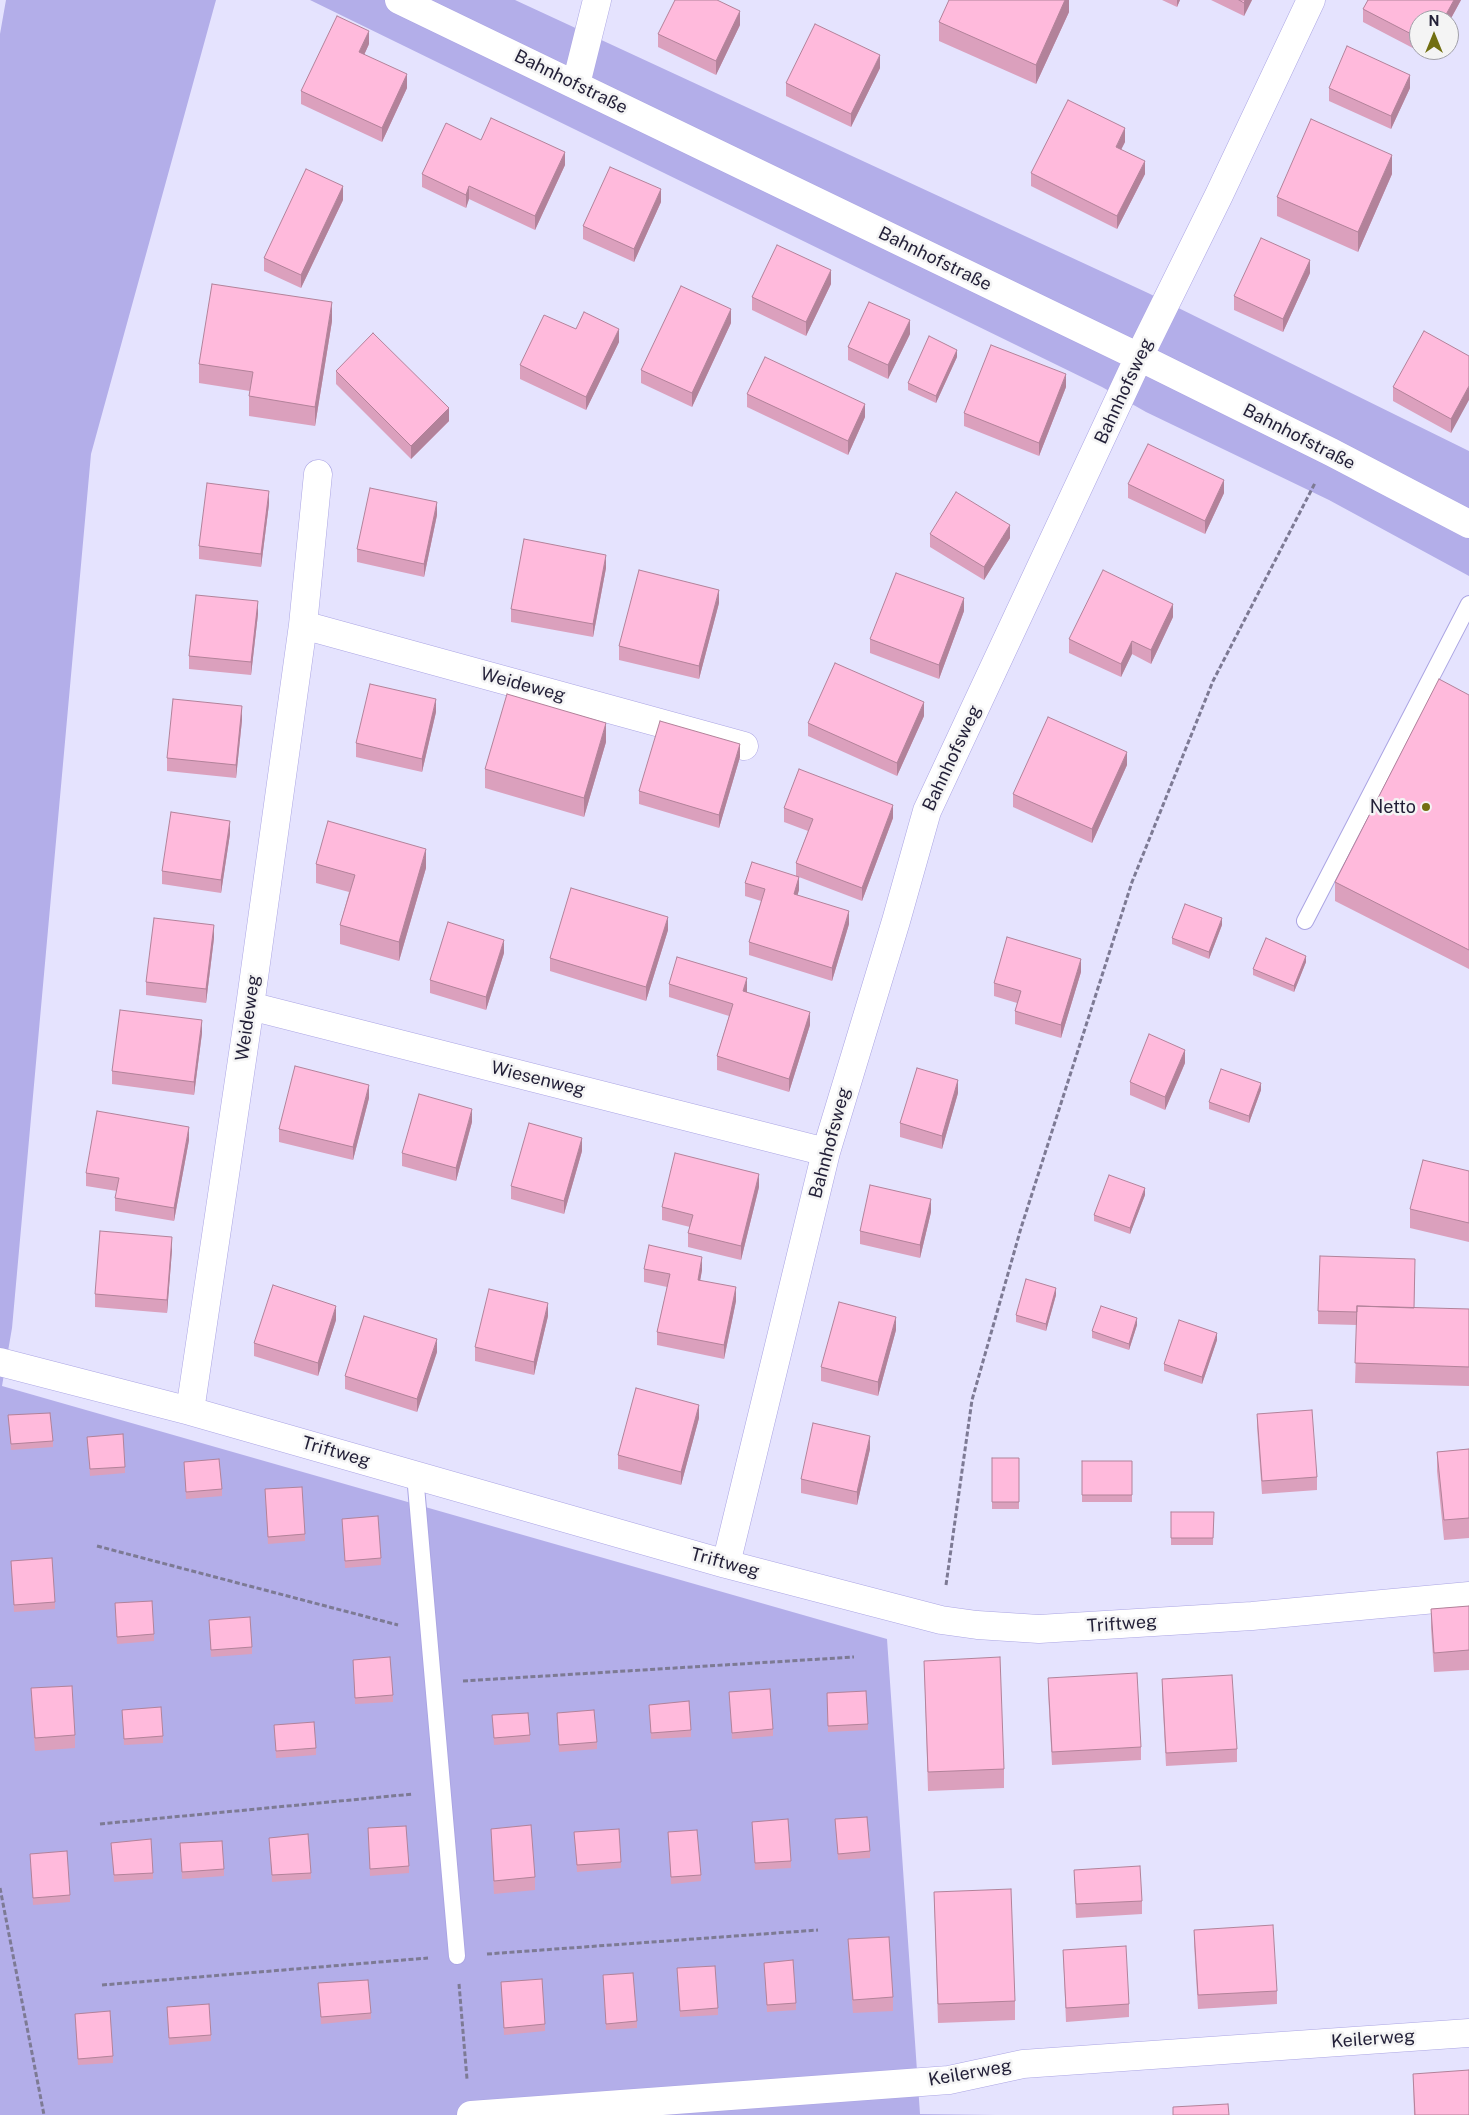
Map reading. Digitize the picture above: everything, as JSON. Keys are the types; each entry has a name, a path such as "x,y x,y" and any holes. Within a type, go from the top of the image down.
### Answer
{"street":[{"name":"Bahnhofstraße","path":"399,0 1139,357 1331,452 1469,524"},
{"path":"576,84 597,0"},
{"name":"Bahnhofsweg","path":"726,1564 826,1152 896,921 927,811 1139,357 1219,195 1311,0"},
{"name":"Weideweg","path":"190,1411 250,1006 303,625 318,474"},
{"name":"Weideweg","path":"303,625 744,746"},
{"name":"Wiesenweg","path":"250,1006 826,1152"},
{"name":"Triftweg","path":"0,1362 190,1411 726,1564 941,1620 977,1625 1038,1629 1252,1616 1469,1596"},
{"name":"Keilerweg","path":"471,2115 538,2112 949,2080 1037,2062 1469,2033"}],"lane":[{"path":"1305,921 1469,604"},
{"path":"415,1475 457,1956"}],"path":[{"path":"941,1620 972,1400 1022,1228 1132,882 1213,681 1331,452"},
{"path":"97,1546 429,1633"},
{"path":"433,1683 854,1657"},
{"path":"100,1824 443,1791"},
{"path":"0,1888 44,2115"},
{"path":"457,1956 467,2085"}],"shaded area":[{"path":"6,0 216,0 91,454 12,1328 2,1386 887,1639 920,2114 996,2115 0,2115 0,34"},
{"path":"310,0 515,0 1148,293 1469,451 1469,576 1329,500 1146,412 1102,387"}],"building":[{"path":"675,0 717,0 740,11 716,61 658,34"},
{"path":"949,0 1065,0 1036,65 939,22"},
{"path":"1368,0 1454,0 1448,10 1409,10 1409,33 1363,9"},
{"path":"337,16 369,31 359,52 407,74 382,128 301,91"},
{"path":"815,24 880,55 851,114 786,83"},
{"path":"1347,46 1410,75 1391,116 1329,88"},
{"path":"1068,100 1125,128 1116,147 1145,161 1117,216 1031,173"},
{"path":"491,118 565,152 535,216 469,186 466,195 422,174 446,123 481,140"},
{"path":"1311,119 1392,155 1358,232 1277,197"},
{"path":"610,167 661,189 634,249 583,226"},
{"path":"306,169 343,186 301,275 264,258"},
{"path":"1261,238 1310,260 1283,319 1234,296"},
{"path":"777,245 831,270 806,322 752,297"},
{"path":"212,284 332,302 315,407 249,396 253,372 199,364"},
{"path":"681,286 731,309 692,393 641,370"},
{"path":"869,302 910,320 888,365 848,347"},
{"path":"584,312 619,329 586,397 520,365 544,315 576,329"},
{"path":"1424,331 1469,356 1469,386 1451,419 1393,387"},
{"path":"373,333 449,408 411,446 336,371"},
{"path":"929,336 957,350 936,396 908,383"},
{"path":"991,345 1066,374 1039,443 964,413"},
{"path":"765,357 865,404 848,441 747,394"},
{"path":"1148,444 1224,480 1205,521 1128,484"},
{"path":"207,483 269,491 261,554 199,546"},
{"path":"370,488 437,502 424,564 357,549"},
{"path":"956,492 1010,525 984,567 930,534"},
{"path":"524,539 606,555 593,624 511,609"},
{"path":"639,570 719,590 699,666 619,646"},
{"path":"1103,570 1173,604 1151,650 1132,641 1121,664 1069,639"},
{"path":"896,573 964,598 939,665 870,639"},
{"path":"196,595 258,601 251,662 189,656"},
{"path":"835,663 924,702 897,763 808,723"},
{"name":"Netto","path":"1439,679 1469,695 1469,950 1335,882"},
{"path":"370,684 436,699 422,759 356,743"},
{"path":"507,694 606,723 584,798 485,769"},
{"path":"173,699 242,706 236,765 167,758"},
{"path":"1048,717 1127,752 1092,829 1013,794"},
{"path":"660,721 740,744 719,815 639,791"},
{"path":"799,769 893,805 862,888 796,863 813,819 784,808"},
{"path":"171,812 230,821 221,880 162,871"},
{"path":"328,821 426,849 399,942 340,925 355,875 316,864"},
{"path":"752,862 799,877 794,894 849,911 832,968 749,942 765,889 745,883"},
{"path":"571,888 668,917 646,987 550,958"},
{"path":"1185,904 1222,918 1209,952 1172,938"},
{"path":"154,918 214,925 206,989 146,982"},
{"path":"448,922 504,940 486,997 430,980"},
{"path":"1007,937 1081,959 1061,1025 1015,1011 1021,991 994,983"},
{"path":"1266,938 1306,956 1294,986 1253,969"},
{"path":"677,957 747,978 743,991 810,1012 789,1079 717,1056 733,1004 669,984"},
{"path":"120,1010 202,1020 194,1082 112,1071"},
{"path":"1149,1034 1185,1050 1165,1097 1130,1082"},
{"path":"295,1066 369,1085 353,1147 279,1129"},
{"path":"917,1068 958,1080 942,1136 900,1123"},
{"path":"1221,1069 1261,1083 1249,1116 1209,1102"},
{"path":"419,1094 472,1109 456,1168 402,1153"},
{"path":"97,1111 189,1127 174,1208 115,1198 119,1178 86,1173"},
{"path":"529,1123 582,1138 564,1201 511,1186"},
{"path":"675,1153 759,1174 741,1246 688,1233 693,1215 662,1207"},
{"path":"1423,1160 1469,1171 1469,1223 1410,1209"},
{"path":"1109,1175 1145,1188 1130,1228 1094,1215"},
{"path":"870,1185 931,1199 920,1245 860,1231"},
{"path":"100,1231 172,1237 167,1300 95,1294"},
{"path":"649,1245 702,1257 698,1280 736,1287 724,1345 657,1332 670,1274 644,1269"},
{"path":"1320,1256 1415,1259 1414,1308 1357,1306 1357,1312 1318,1311"},
{"path":"1026,1279 1056,1288 1046,1324 1016,1315"},
{"path":"273,1285 336,1306 318,1363 254,1343"},
{"path":"489,1289 548,1303 534,1362 475,1347"},
{"path":"839,1302 896,1317 878,1382 821,1367"},
{"path":"1101,1306 1137,1318 1129,1344 1092,1331"},
{"path":"1357,1306 1469,1309 1469,1367 1355,1363"},
{"path":"364,1316 437,1339 417,1399 345,1376"},
{"path":"1179,1320 1217,1333 1202,1377 1164,1364"},
{"path":"636,1388 699,1405 681,1472 618,1455"},
{"path":"1312,1410 1317,1477 1262,1481 1257,1414"},
{"path":"50,1413 53,1441 11,1444 8,1415"},
{"path":"813,1423 870,1436 857,1492 801,1479"},
{"path":"123,1434 125,1467 90,1469 87,1437"},
{"path":"1469,1449 1469,1518 1444,1520 1437,1452"},
{"path":"992,1458 1019,1458 1019,1502 992,1502"},
{"path":"219,1459 222,1489 186,1492 184,1462"},
{"path":"1082,1461 1132,1461 1132,1495 1082,1495"},
{"path":"302,1487 305,1534 268,1537 265,1489"},
{"path":"1171,1512 1214,1512 1213,1538 1171,1538"},
{"path":"378,1516 381,1558 345,1561 342,1519"},
{"path":"52,1558 55,1602 14,1605 11,1561"},
{"path":"152,1601 154,1634 117,1637 115,1603"},
{"path":"1469,1606 1469,1650 1434,1653 1431,1609"},
{"path":"250,1617 252,1647 211,1650 209,1620"},
{"path":"390,1657 393,1695 355,1698 353,1660"},
{"path":"1000,1657 1004,1769 928,1772 924,1661"},
{"path":"1137,1673 1141,1747 1052,1752 1048,1678"},
{"path":"1232,1675 1237,1749 1166,1753 1162,1679"},
{"path":"72,1686 75,1735 35,1738 31,1688"},
{"path":"770,1689 773,1729 732,1733 729,1692"},
{"path":"866,1691 868,1724 828,1726 827,1693"},
{"path":"689,1701 691,1730 651,1733 649,1705"},
{"path":"161,1707 163,1736 124,1739 122,1710"},
{"path":"594,1710 597,1742 559,1745 557,1713"},
{"path":"528,1713 530,1735 494,1738 492,1715"},
{"path":"314,1722 316,1748 276,1751 274,1725"},
{"path":"867,1817 870,1851 838,1854 835,1819"},
{"path":"788,1819 791,1861 755,1863 752,1822"},
{"path":"531,1825 535,1877 494,1881 491,1829"},
{"path":"406,1826 409,1866 370,1869 368,1828"},
{"path":"619,1829 621,1862 577,1865 574,1832"},
{"path":"697,1830 701,1875 671,1877 668,1832"},
{"path":"308,1834 311,1873 272,1875 269,1838"},
{"path":"151,1839 153,1873 114,1875 111,1843"},
{"path":"222,1841 224,1869 182,1872 180,1843"},
{"path":"67,1851 70,1895 33,1898 30,1854"},
{"path":"1140,1866 1142,1901 1076,1904 1074,1870"},
{"path":"1011,1889 1015,2001 938,2004 934,1892"},
{"path":"1273,1925 1277,1991 1198,1995 1194,1930"},
{"path":"889,1937 893,1997 853,2000 848,1939"},
{"path":"1126,1946 1129,2004 1066,2008 1063,1950"},
{"path":"793,1960 796,2003 767,2005 764,1963"},
{"path":"715,1966 718,2008 680,2011 677,1968"},
{"path":"633,1973 637,2021 606,2024 603,1975"},
{"path":"542,1979 545,2024 504,2028 501,1982"},
{"path":"368,1980 371,2013 321,2017 318,1983"},
{"path":"209,2004 211,2035 169,2038 167,2007"},
{"path":"110,2011 113,2056 78,2059 75,2014"},
{"path":"1469,2070 1469,2115 1415,2115 1413,2074"},
{"path":"1228,2104 1229,2115 1173,2115 1173,2107"}],"place":[{"name":"Netto","path":"1426,807"}]}
